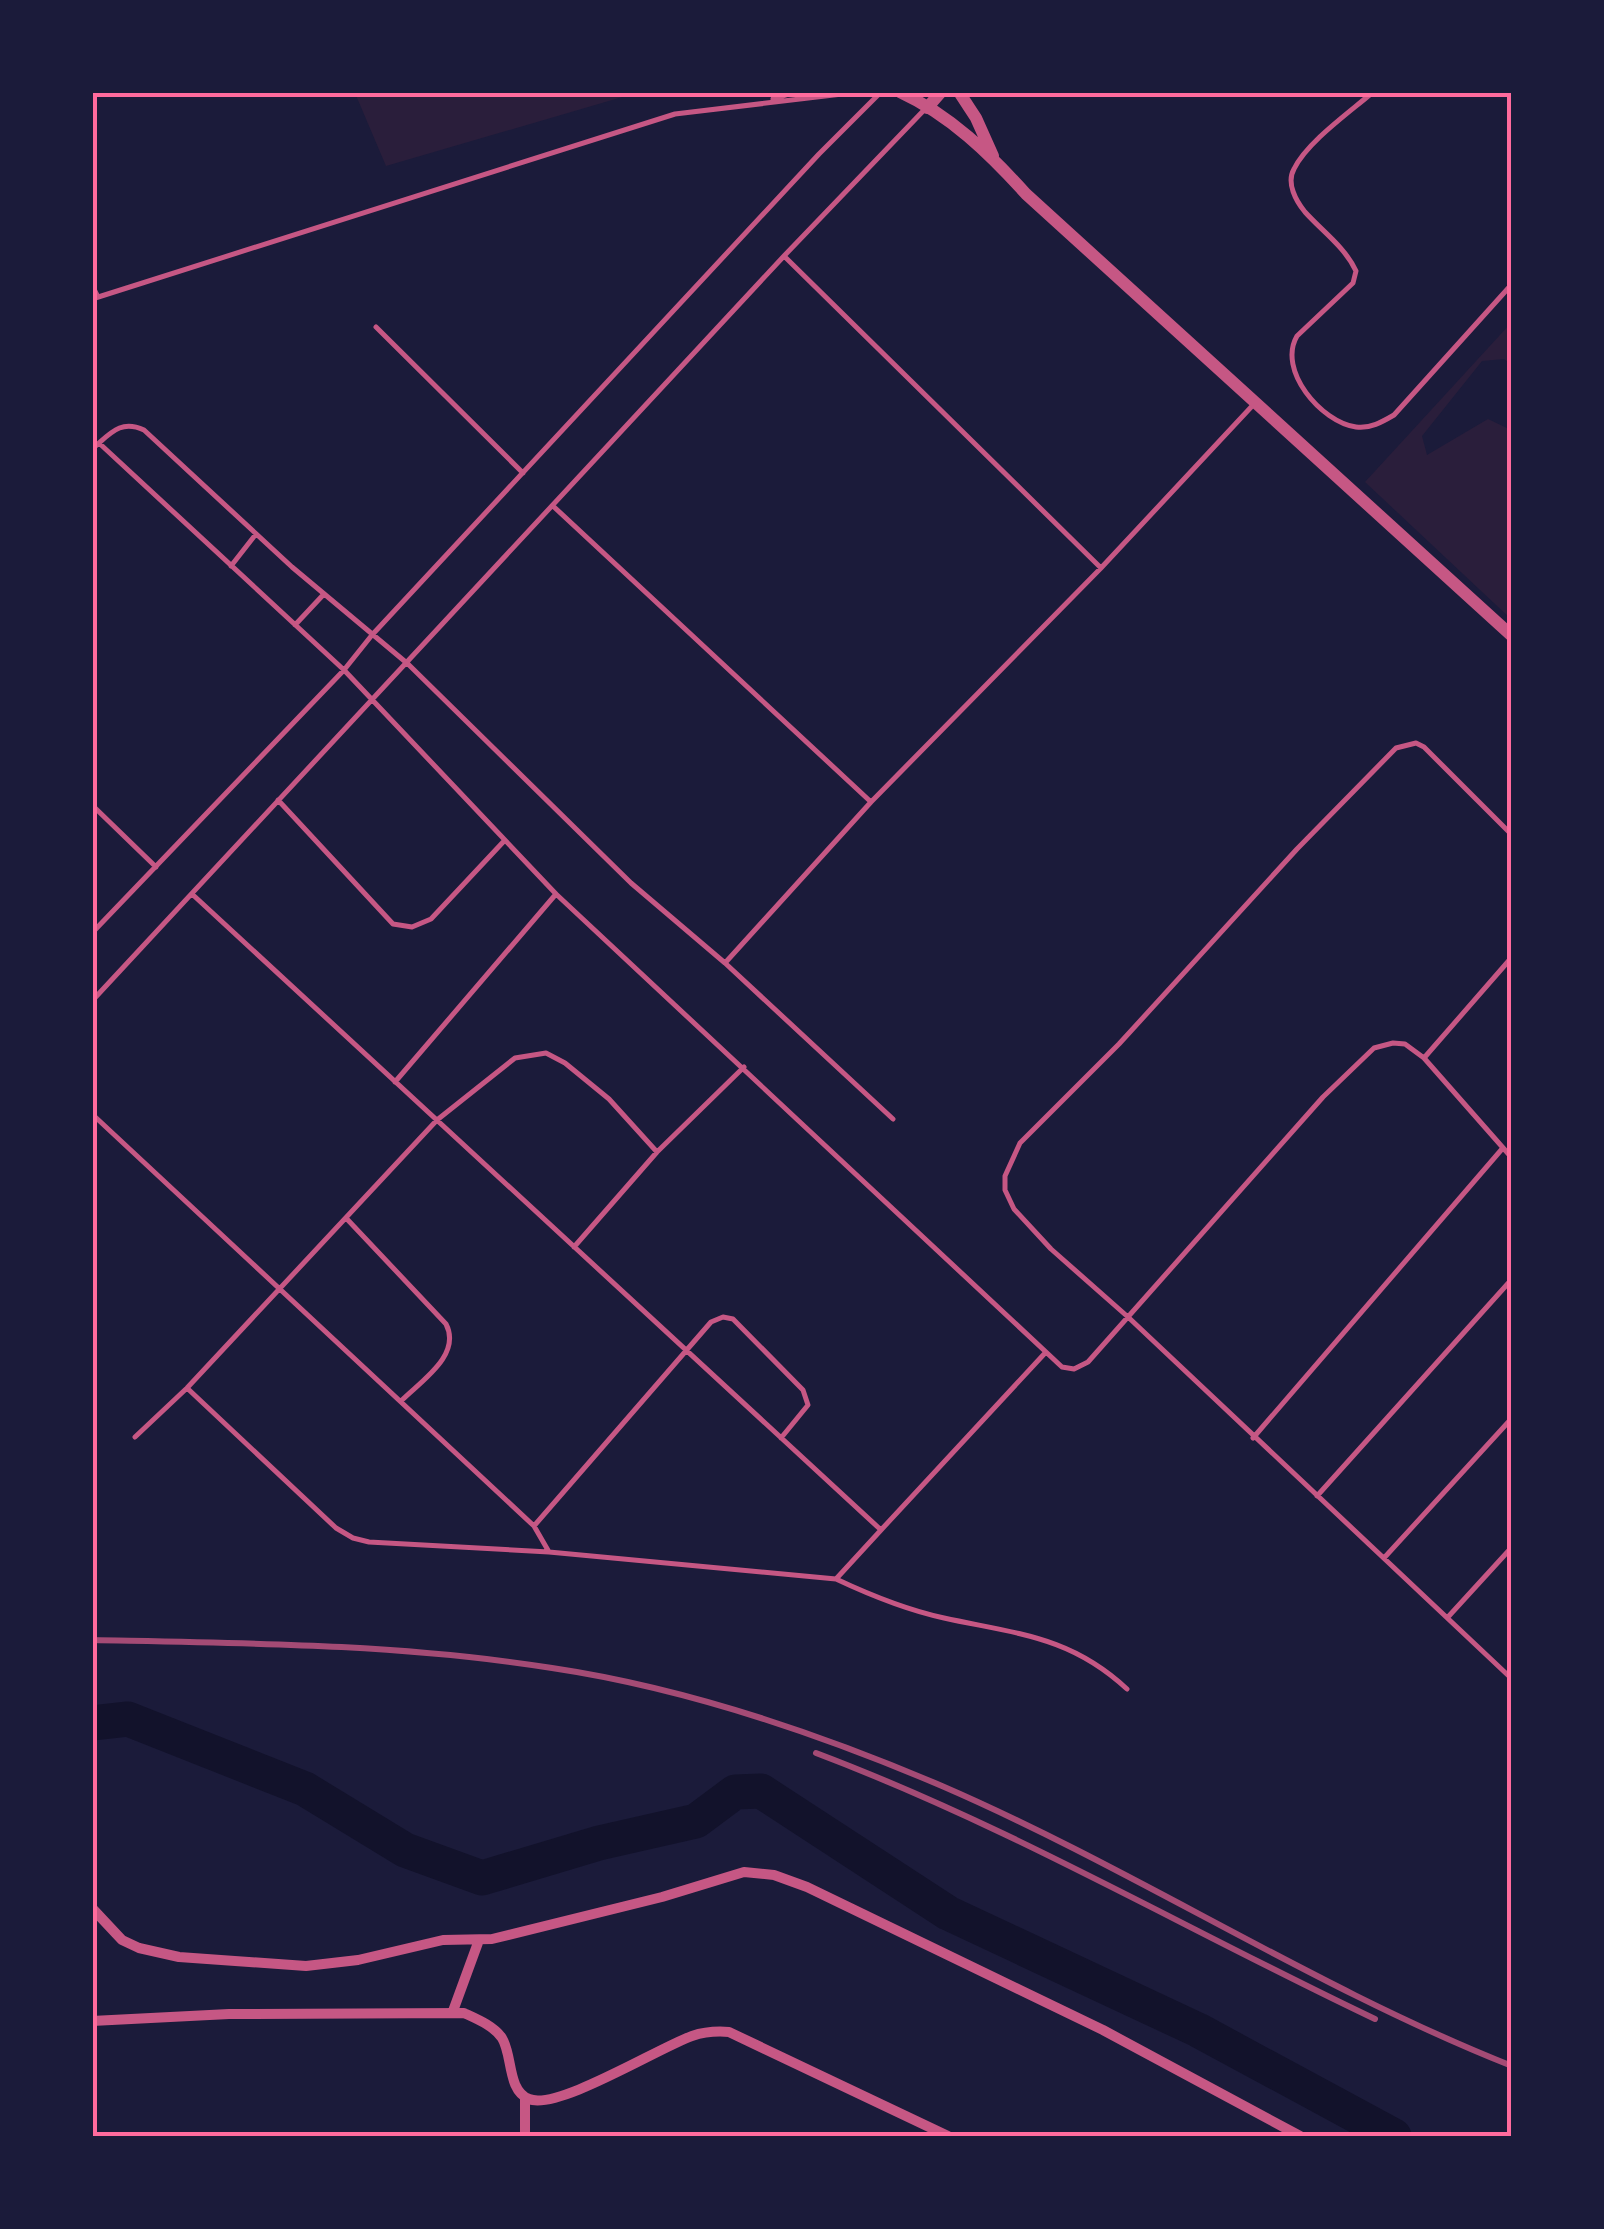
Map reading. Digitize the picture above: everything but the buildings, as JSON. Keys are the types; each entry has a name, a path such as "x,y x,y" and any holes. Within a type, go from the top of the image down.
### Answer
{"street":[{"path":"900,92 994,158 1026,194 1512,636"},
{"path":"927,108 941,92"},
{"path":"959,92 994,158"},
{"path":"92,1908 122,1940 139,1948 179,1957 255,1964 326,1964 418,1944 523,1932 744,1872 774,1875 1104,2030 1300,2136"},
{"path":"453,2012 478,1940"},
{"path":"92,2020 453,2012 479,2019 501,2036 516,2086 525,2098 534,2101 564,2094 633,2066 692,2036 730,2032 948,2136"},
{"path":"525,2098 525,2136"}],"lane":[{"path":"765,101 795,92"},
{"path":"92,285 95,298 674,114 765,101 820,100 859,92"},
{"path":"92,933 344,670 372,635 818,154 881,92"},
{"path":"1373,92 1293,169 1292,184 1302,209 1350,257 1356,271 1352,283 1291,346 1292,366 1303,391 1336,420 1351,427 1378,424 1394,414 1512,284"},
{"path":"92,1001 784,256 927,108"},
{"path":"784,256 1101,568"},
{"path":"376,328 522,473"},
{"path":"725,963 870,802 1101,568 1254,404"},
{"path":"92,449 117,428 134,425 144,430 256,534 408,664 632,883 894,1119"},
{"path":"100,443 344,670 556,894 1062,1367 1082,1368 1366,1053 1393,1043 1405,1044 1424,1058 1512,1158"},
{"path":"553,506 870,802"},
{"path":"231,566 256,534"},
{"path":"295,624 324,594"},
{"path":"1512,835 1424,747 1416,743 1396,748 1296,850 1119,1044 1020,1143 1005,1176 1014,1209 1051,1249 1128,1316 1512,1679"},
{"path":"278,800 393,924 412,927 431,920 505,840"},
{"path":"92,805 156,867"},
{"path":"192,894 881,1530"},
{"path":"395,1082 556,894"},
{"path":"1424,1058 1512,957"},
{"path":"135,1438 187,1388 437,1120 515,1058 546,1053 577,1072 609,1099 657,1152"},
{"path":"574,1247 657,1152 744,1068"},
{"path":"92,1114 534,1526 549,1552"},
{"path":"1253,1438 1502,1149"},
{"path":"346,1218 446,1324 451,1334 448,1353 401,1402"},
{"path":"1316,1496 1512,1278"},
{"path":"534,1526 710,1322 723,1317 733,1319 804,1390 808,1405 780,1438"},
{"path":"836,1579 1046,1352"},
{"path":"187,1388 336,1528 353,1538 836,1579 942,1618 1060,1644 1102,1666 1127,1689"},
{"path":"1384,1558 1512,1418"},
{"path":"1448,1617 1512,1547"}],"shaded area":[{"path":"355,93 636,93 386,166"},
{"path":"1511,323 1511,364 1504,359 1482,361 1422,436 1427,455 1488,419 1511,430 1511,619 1365,482"}],"waterway":[{"path":"92,1723 128,1719 305,1789 405,1850 482,1878 599,1843 696,1821 735,1792 761,1791 948,1913 1198,2030 1394,2136"}],"railway":[{"path":"92,1640 323,1646 438,1654 552,1668 702,1700 799,1731 942,1786 1085,1854 1367,2001 1512,2066"},
{"path":"816,1753 1029,1846 1375,2019"}]}
